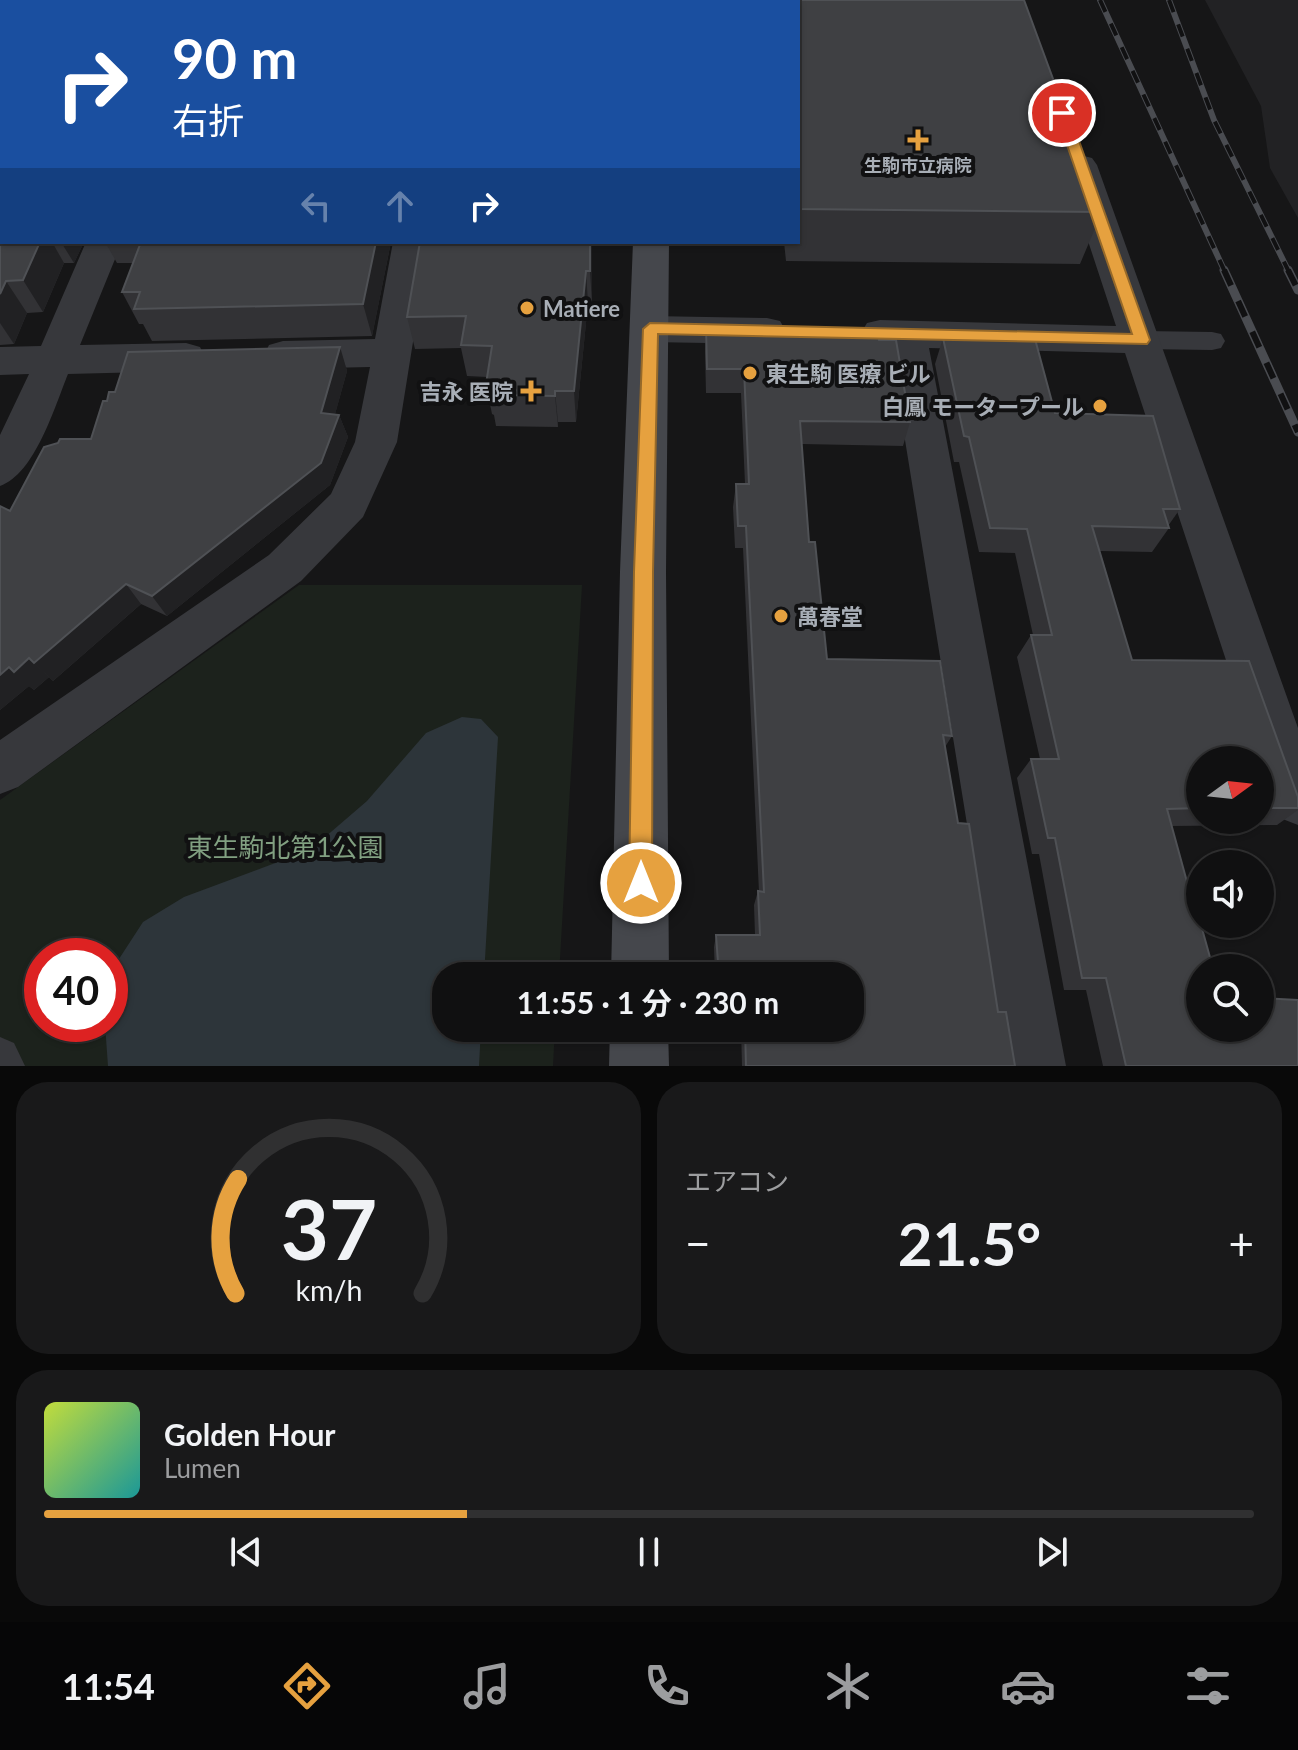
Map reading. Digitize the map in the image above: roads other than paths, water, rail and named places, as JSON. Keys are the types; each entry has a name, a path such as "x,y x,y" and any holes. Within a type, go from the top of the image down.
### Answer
{"street":[{"path":"1069,133 1298,800"},
{"path":"0,469 24,432 103,244"},
{"path":"0,770 285,568 348,505 376,442 411,244"},
{"path":"640,962 643,572 651,244"},
{"path":"650,329 801,332"},
{"path":"846,332 1142,340"},
{"path":"907,334 1036,1066"},
{"path":"0,361 393,353"},
{"path":"639,1042 639,1066"}],"lane":[{"path":"1142,340 1212,341"},
{"path":"0,1057 5,1066"}],"railway":[{"path":"1100,0 1225,272"},
{"path":"1169,0 1214,120 1289,272"},
{"path":"1224,270 1298,432"},
{"path":"1289,272 1298,290"}],"place":[{"name":"生駒市立病院","path":"918,140"},
{"name":"Matiere","path":"527,308"},
{"name":"東生駒 医療 ビル","path":"750,373"},
{"name":"吉永 医院","path":"531,391"},
{"name":"白鳳 モータープール","path":"1100,406"},
{"name":"萬春堂","path":"781,616"}],"park label":[{"name":"東生駒北第1公園","path":"285,847"}]}
